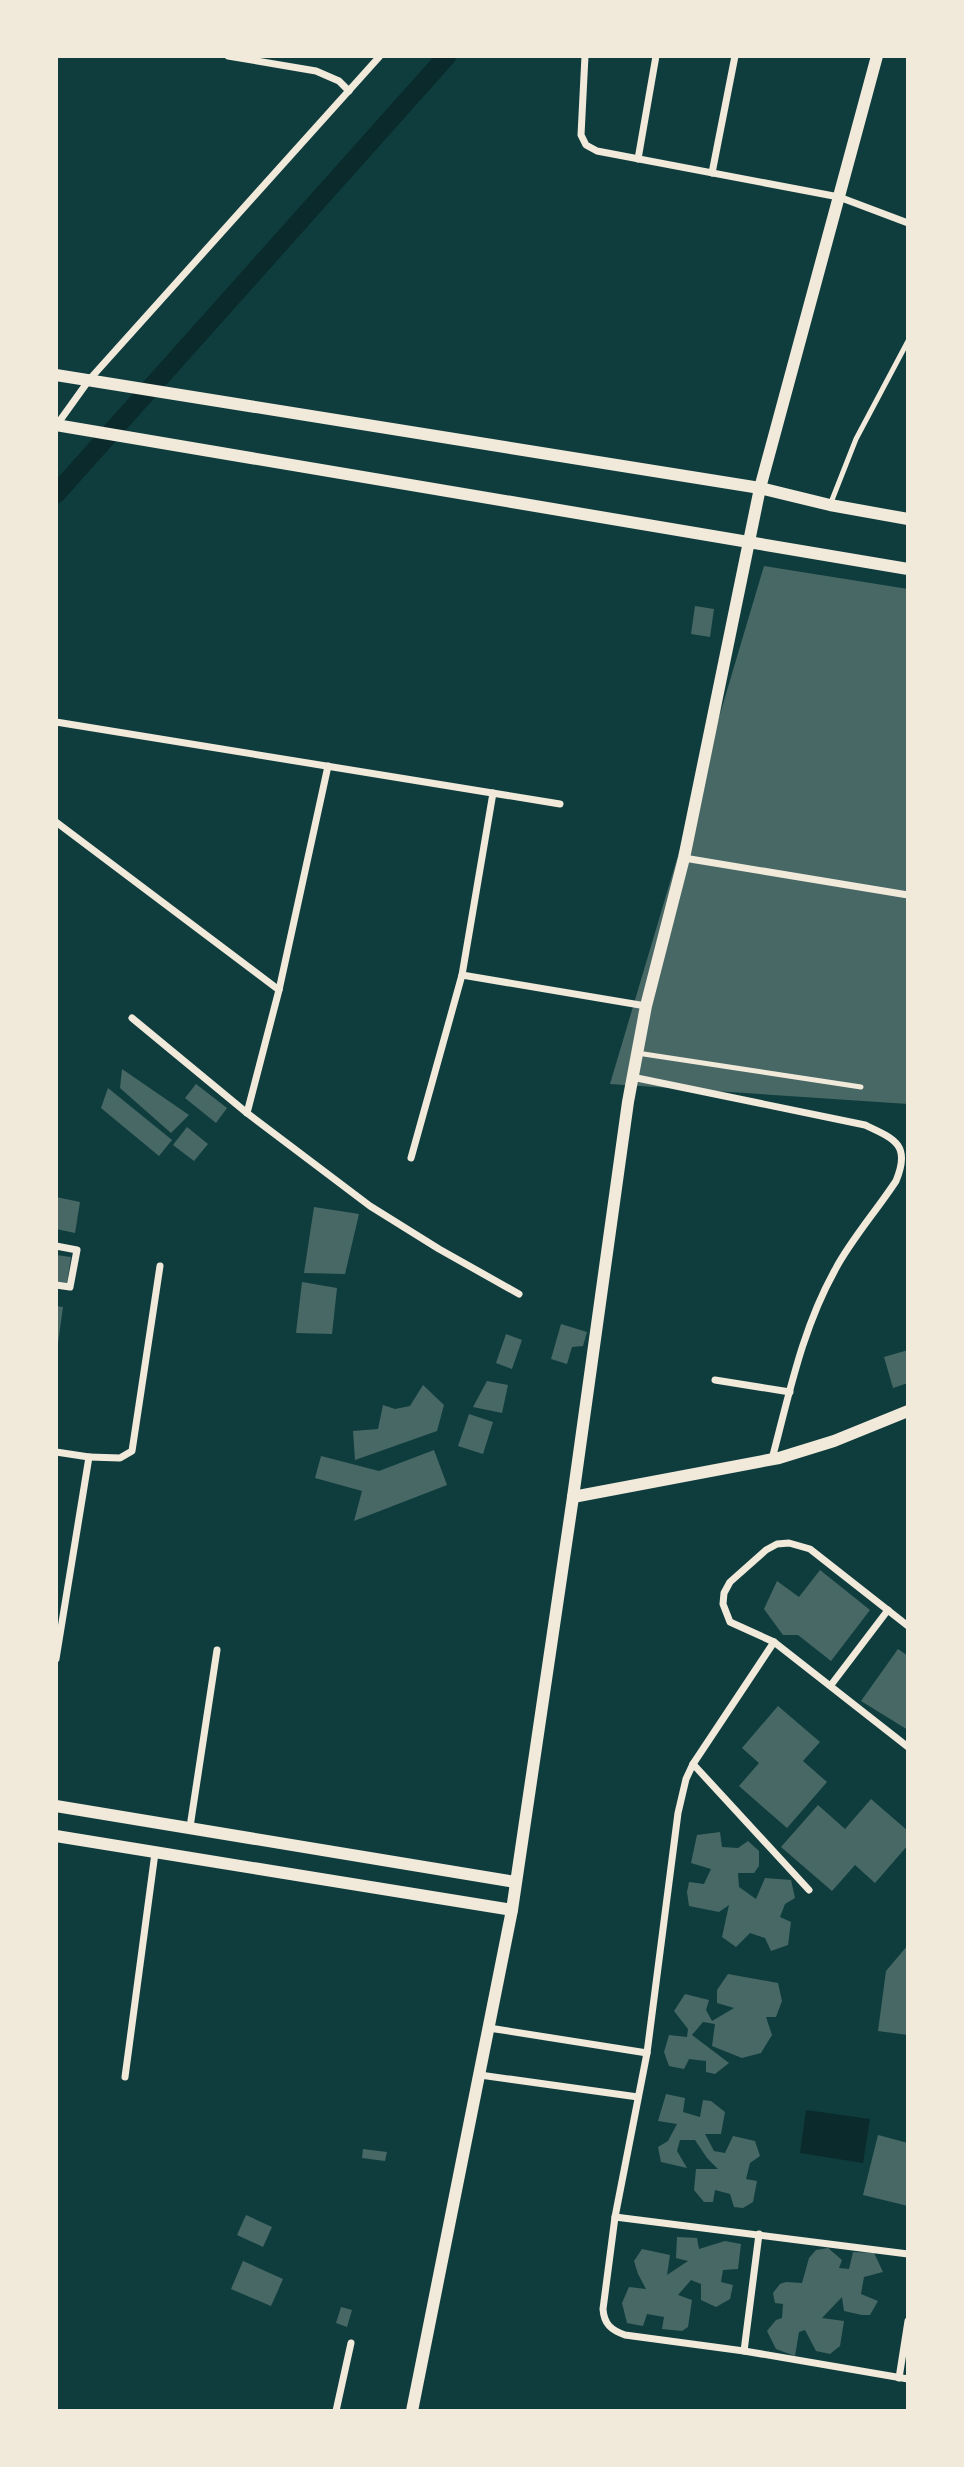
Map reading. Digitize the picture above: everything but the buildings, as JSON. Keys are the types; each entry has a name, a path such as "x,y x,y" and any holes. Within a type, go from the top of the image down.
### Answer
{"street":[{"path":"228,56 316,71 339,81 349,91"},
{"path":"380,56 89,380 56,426 908,569"},
{"path":"585,56 581,135 586,145 597,151 839,197 908,223"},
{"path":"638,159 656,56"},
{"path":"712,173 735,56"},
{"path":"412,2411 512,1910 632,1077 646,1006 684,858 760,488 877,56"},
{"path":"56,375 760,488 830,505 908,519"},
{"path":"56,722 560,804"},
{"path":"247,1113 279,990 328,766"},
{"path":"411,1158 462,975 493,793"},
{"path":"56,822 279,990"},
{"path":"684,858 908,895"},
{"path":"462,975 646,1006"},
{"path":"132,1018 247,1113 370,1206 519,1294"},
{"path":"632,1077 865,1125 898,1144 902,1154 896,1181 835,1269 811,1320 772,1459"},
{"path":"56,1246 77,1250 69,1287 56,1284"},
{"path":"56,1452 120,1458 131,1451 160,1266"},
{"path":"715,1380 790,1392"},
{"path":"573,1497 772,1459 834,1441 908,1410"},
{"path":"56,1659 89,1457"},
{"path":"908,1626 810,1549 789,1543 778,1544 766,1550 730,1582 724,1593 723,1604 730,1622 774,1642 908,1747"},
{"path":"831,1685 888,1610"},
{"path":"774,1642 692,1764 678,1813 647,2053 615,2217 603,2319 610,2328 625,2335 744,2351 908,2379"},
{"path":"190,1828 217,1650"},
{"path":"692,1764 809,1890"},
{"path":"56,1806 515,1882"},
{"path":"56,1836 512,1910"},
{"path":"125,2077 155,1853"},
{"path":"489,2028 647,2053"},
{"path":"480,2075 638,2097"},
{"path":"615,2217 908,2254"},
{"path":"744,2351 759,2234"},
{"path":"899,2378 908,2321"},
{"path":"336,2411 351,2343"}],"lane":[{"path":"830,505 856,439 908,341"},
{"path":"637,1053 861,1087"}],"water":[{"path":"806,2110 870,2119 863,2163 800,2153"}],"waterway":[{"path":"56,494 447,56"}]}
